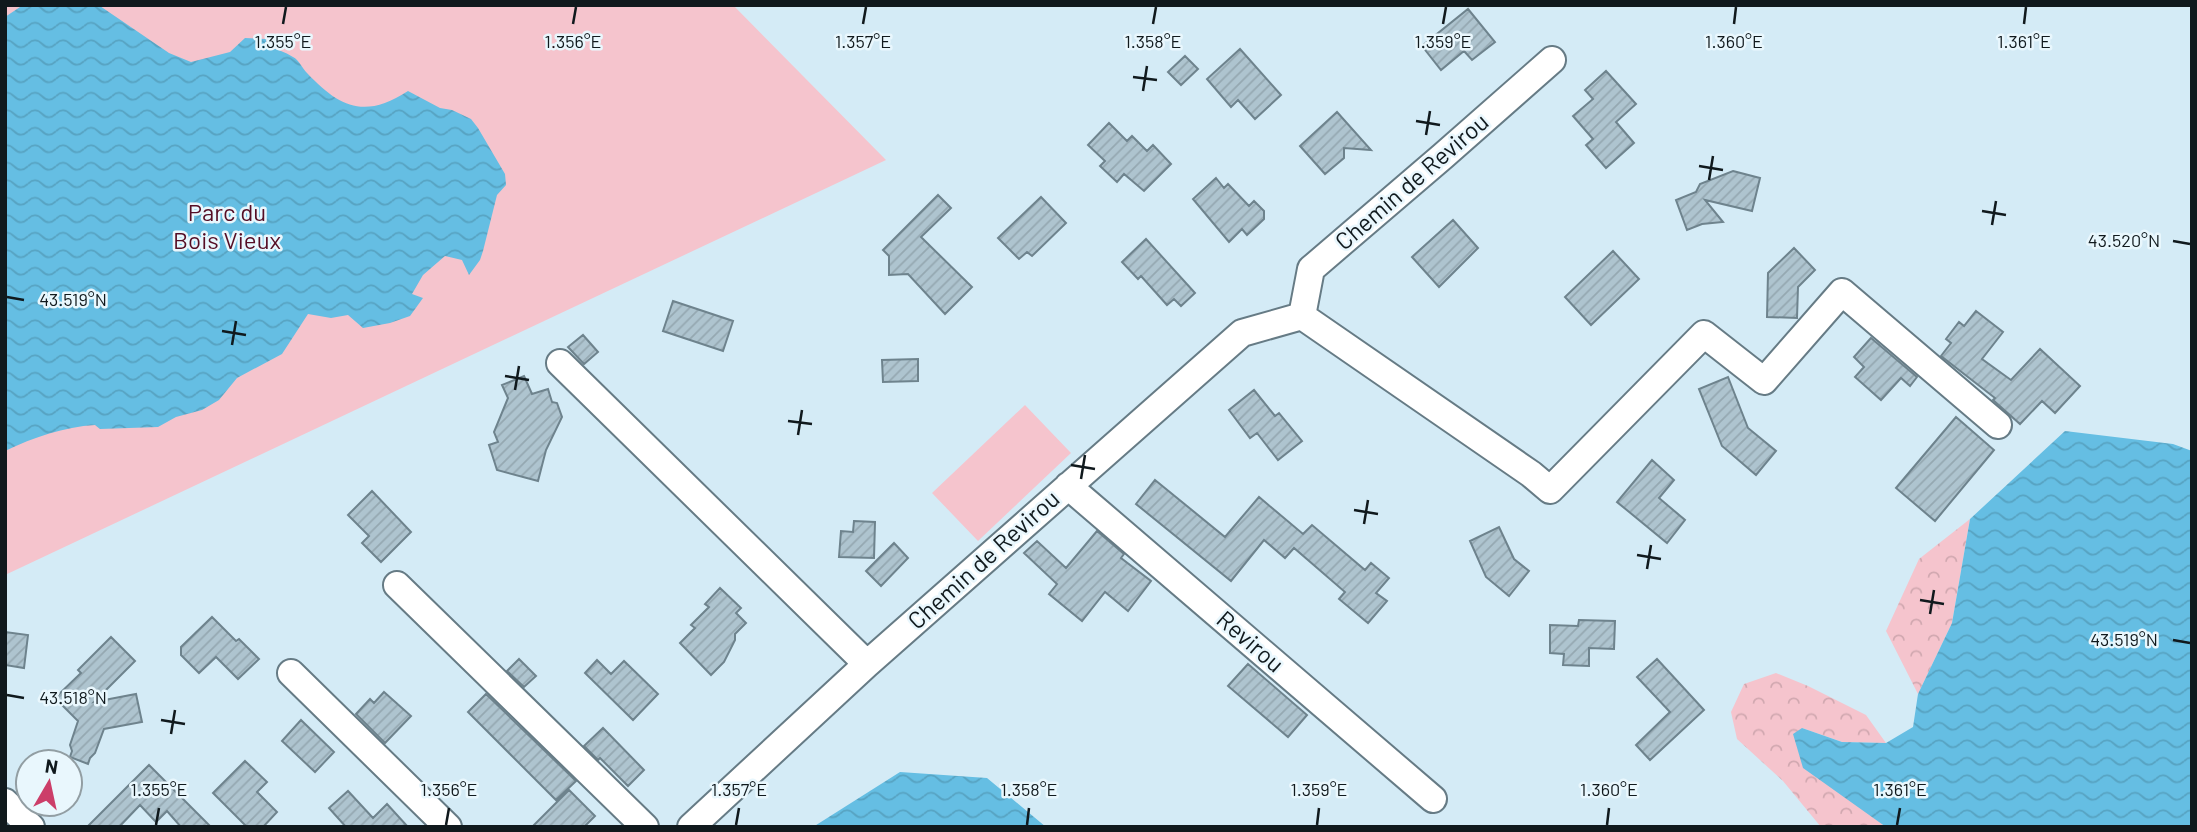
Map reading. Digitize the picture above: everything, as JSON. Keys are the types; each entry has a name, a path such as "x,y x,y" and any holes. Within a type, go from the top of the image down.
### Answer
{"street":[{"name":"Chemin de Revirou","path":"691,827 867,663 1242,332 1302,316 1311,269 1552,60"},
{"path":"1302,316 1531,474 1550,490 1704,334 1763,380 1842,292 1998,425"},
{"path":"560,363 867,663"},
{"name":"Revirou","path":"1068,486 1433,799"},
{"path":"397,585 645,827"},
{"path":"291,673 448,827"},
{"path":"5,802 30,827"}],"green space":[{"name":"Parc du Bois Vieux","path":"5,5 733,5 886,160 5,575"},
{"path":"1025,405 1071,453 978,541 932,493"},
{"path":"1970,519 1952,623 1918,694 1886,631 1919,559"},
{"path":"1776,673 1866,715 1886,743 1842,742 1802,728 1865,811 1886,827 1821,827 1783,781 1737,739 1731,712 1744,684"}],"water":[{"path":"23,5 100,6 169,53 191,62 230,52 245,38 266,39 267,46 295,58 331,95 354,106 379,105 408,91 440,108 452,110 471,119 505,174 506,185 497,195 480,260 469,275 462,260 445,256 423,275 412,294 423,298 410,316 390,323 363,328 348,315 331,318 308,314 282,354 237,378 219,400 202,410 176,417 158,427 100,429 95,425 61,430 5,451 5,17"},
{"path":"2065,431 2173,444 2192,451 2192,827 1886,827 1803,768 1793,734 1802,728 1842,742 1886,743 1913,727 1918,694 1952,623 1970,519"},
{"path":"900,772 987,778 1046,827 813,827"}],"building":[{"path":"1468,9 1495,42 1472,60 1464,51 1441,70 1422,46"},
{"path":"1240,49 1281,95 1255,119 1238,100 1231,107 1207,79"},
{"path":"1185,56 1198,69 1181,85 1168,72"},
{"path":"1606,71 1636,104 1616,122 1634,143 1606,168 1586,145 1593,139 1573,116 1593,99 1585,90"},
{"path":"1337,112 1371,150 1344,148 1344,158 1325,174 1300,146"},
{"path":"1109,123 1127,141 1132,136 1147,151 1153,145 1171,164 1144,191 1124,174 1117,182 1100,166 1105,161 1088,145"},
{"path":"1733,171 1760,178 1752,211 1705,200 1723,222 1702,224 1687,230 1676,200 1696,192 1700,184"},
{"path":"1216,178 1224,188 1228,184 1249,206 1254,201 1264,211 1264,219 1247,235 1242,229 1229,242 1193,199"},
{"path":"938,195 951,208 921,237 972,287 945,314 908,274 889,275 889,256 883,250"},
{"path":"1041,197 1066,223 1032,256 1027,252 1019,259 998,238"},
{"path":"1453,220 1478,248 1439,287 1412,257"},
{"path":"1146,239 1195,293 1181,306 1174,299 1167,305 1141,276 1138,279 1122,262"},
{"path":"1794,248 1815,270 1798,287 1797,318 1767,317 1768,273"},
{"path":"1613,251 1639,279 1591,325 1565,297"},
{"path":"673,301 733,321 723,351 663,331"},
{"path":"1976,311 2003,332 1982,359 2011,380 2040,349 2080,386 2055,413 2042,401 2020,424 1993,400 1995,398 1941,356 1951,343 1946,339 1959,322 1964,326"},
{"path":"583,335 598,352 584,364 568,347"},
{"path":"1871,338 1917,377 1910,386 1901,378 1881,400 1855,377 1864,367 1854,357"},
{"path":"918,359 918,381 883,382 882,360"},
{"path":"524,376 532,394 548,389 552,402 557,403 562,417 546,450 538,481 497,470 489,445 498,442 494,432 508,398 502,385"},
{"path":"1728,377 1748,428 1776,451 1756,475 1722,446 1699,389"},
{"path":"1254,390 1275,416 1279,413 1302,441 1278,460 1257,433 1250,438 1229,410"},
{"path":"1956,417 1994,450 1935,521 1896,488"},
{"path":"1652,460 1674,480 1659,498 1685,520 1667,543 1617,502"},
{"path":"1155,480 1225,537 1259,497 1303,534 1312,525 1365,570 1371,563 1389,578 1376,593 1387,601 1368,623 1339,599 1345,592 1294,548 1285,558 1264,540 1231,581 1136,504"},
{"path":"372,491 411,532 381,562 362,543 369,536 348,515"},
{"path":"854,521 875,522 874,558 839,557 841,531 853,532"},
{"path":"1499,527 1514,559 1529,571 1509,596 1486,577 1470,541"},
{"path":"1097,531 1124,554 1121,558 1151,581 1128,611 1105,592 1082,621 1049,594 1057,584 1024,553 1037,541 1066,568"},
{"path":"894,543 908,558 881,586 866,571"},
{"path":"720,588 741,608 736,613 746,623 735,634 735,640 724,662 711,675 680,643 695,628 691,625 709,607 705,604"},
{"path":"212,617 259,659 238,679 216,657 199,673 181,655 181,647"},
{"path":"1579,620 1615,621 1614,649 1589,648 1589,666 1563,665 1564,654 1550,653 1550,625 1578,626"},
{"path":"5,632 28,635 24,668 5,665"},
{"path":"111,637 135,661 94,702 136,694 142,722 104,729 88,764 84,762 84,748 71,748 70,745 78,721 55,698 81,673 78,670"},
{"path":"519,659 536,676 524,687 507,671"},
{"path":"1657,659 1704,710 1650,760 1636,745 1670,712 1637,677"},
{"path":"597,660 611,674 624,661 658,694 633,720 585,673"},
{"path":"1248,664 1307,715 1288,737 1228,686"},
{"path":"384,692 411,716 385,743 356,714 370,699 374,703"},
{"path":"486,694 576,781 556,800 468,712"},
{"path":"301,720 334,752 315,772 282,741"},
{"path":"603,728 644,770 628,786 584,746"},
{"path":"245,761 267,782 257,792 277,812 263,827 247,827 213,793"},
{"path":"149,765 211,827 181,827 167,811 156,822 140,805 119,827 87,827"},
{"path":"569,790 595,816 584,827 532,827"},
{"path":"348,791 373,818 387,804 408,827 346,827 329,808"}]}
